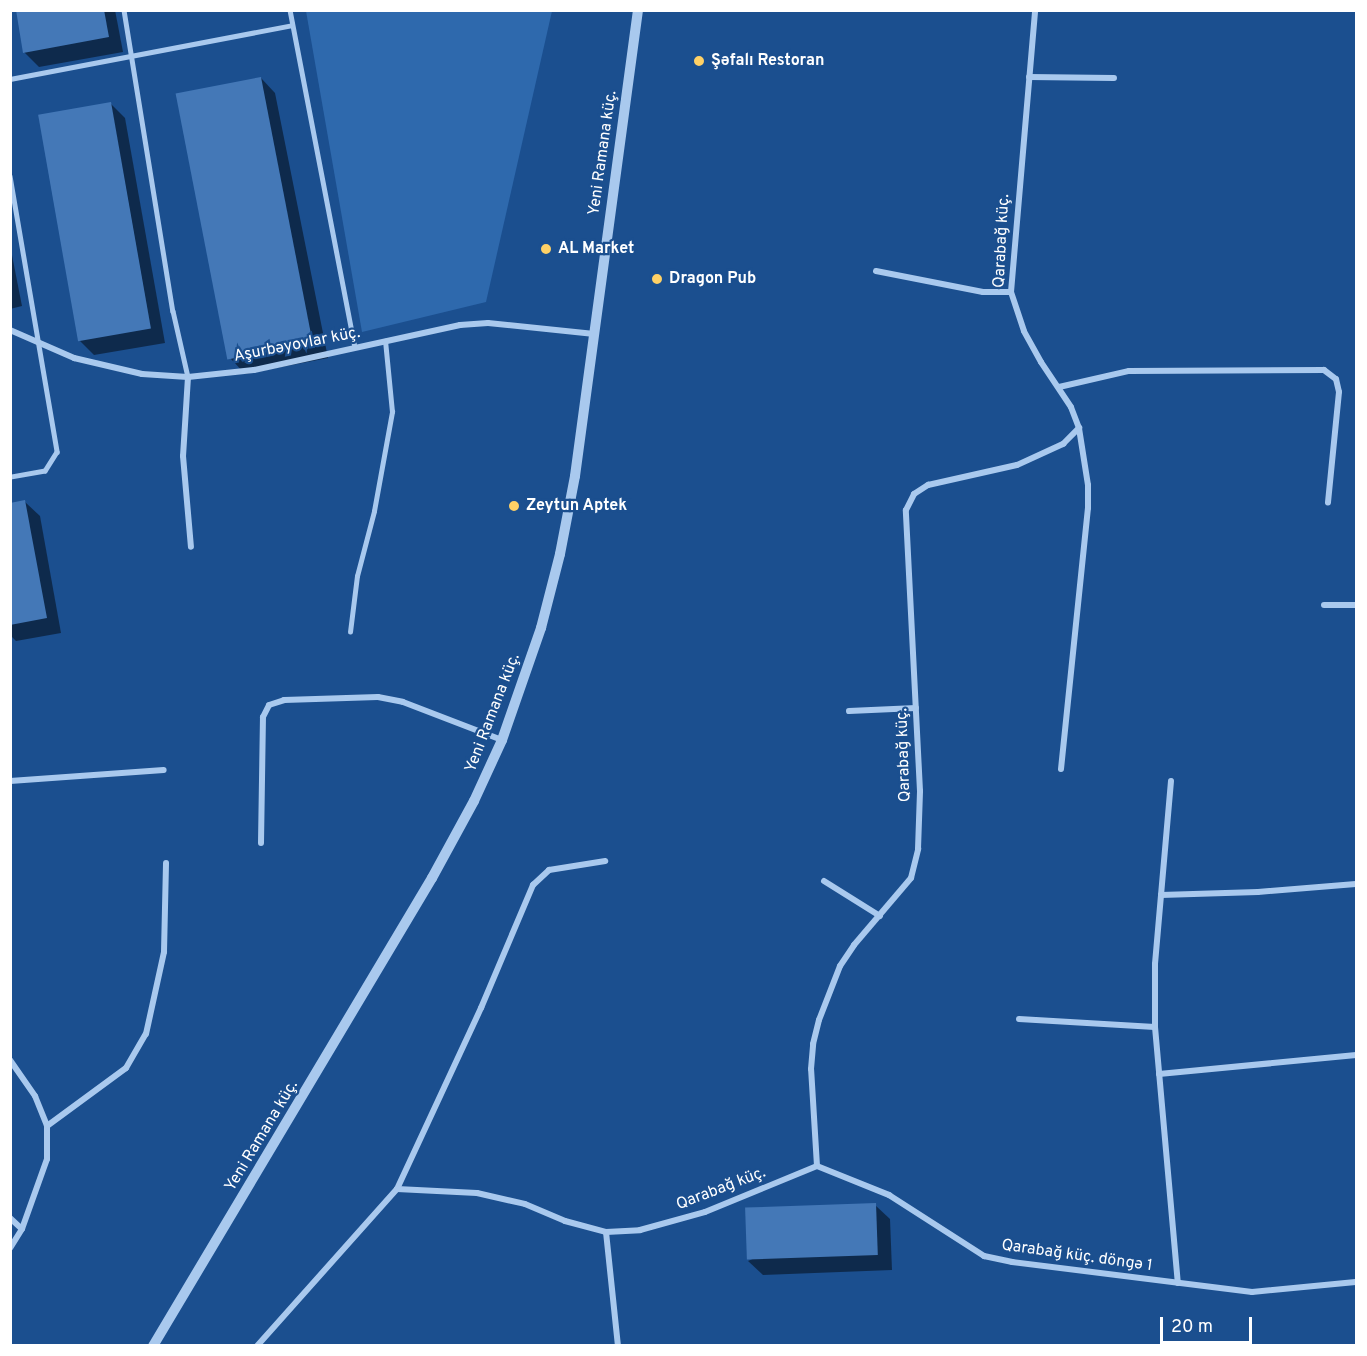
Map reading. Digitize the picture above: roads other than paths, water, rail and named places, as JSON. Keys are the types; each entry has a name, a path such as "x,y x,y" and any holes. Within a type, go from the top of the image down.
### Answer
{"street":[{"name":"Yeni Ramana küç.","path":"153,1346 432,878 474,801 502,740 541,628 560,554 575,476 638,10"},
{"name":"Qarabağ küç.","path":"397,1189 477,1193 525,1204 566,1221 606,1232 640,1230 705,1212 817,1166 811,1069 813,1044 840,966 854,945 911,878 918,849 920,791 906,510 914,494 928,485 1017,465 1062,444 1079,428 1071,406 1041,362 1024,331 1011,292 1035,10"},
{"path":"1029,76 1114,78"},
{"path":"876,271 983,292 1011,292"},
{"name":"Aşurbəyovlar küç.","path":"10,330 74,358 142,374 188,377 254,370 460,325 488,323 594,334"},
{"path":"1059,387 1129,371 1324,370 1336,379 1339,392 1328,502"},
{"path":"188,377 183,456 191,547"},
{"path":"1061,769 1088,508 1086,466 1079,428"},
{"path":"1324,605 1356,605"},
{"path":"261,843 263,717 269,705 284,700 378,697 404,702 502,740"},
{"path":"849,711 916,708"},
{"path":"10,781 164,770"},
{"path":"1170,781 1155,964 1155,1027 1178,1283"},
{"path":"257,1346 397,1189 481,1008 533,885 549,870 605,861"},
{"path":"47,1126 126,1068 146,1034 164,952 166,862"},
{"path":"824,881 880,916"},
{"path":"1161,895 1258,892 1356,884"},
{"path":"1019,1019 1155,1027"},
{"path":"1159,1074 1356,1055"},
{"path":"10,1060 35,1096 47,1126 47,1159 22,1229 10,1248"},
{"name":"Qarabağ küç. döngə 1","path":"817,1166 889,1195 984,1256 1012,1262 1252,1292 1356,1282"},
{"path":"10,1218 22,1229"},
{"path":"606,1232 618,1346"}],"lane":[{"path":"124,10 173,311 188,377"},
{"path":"290,10 355,347"},
{"path":"10,79 292,25"},
{"path":"10,176 57,452 45,471 10,477"},
{"path":"350,632 357,576 374,511 392,412 385,341"}],"place":[{"name":"Şəfalı Restoran","path":"699,61"},
{"name":"AL Market","path":"546,249"},
{"name":"Dragon Pub","path":"657,279"},
{"name":"Zeytun Aptek","path":"514,506"}]}
